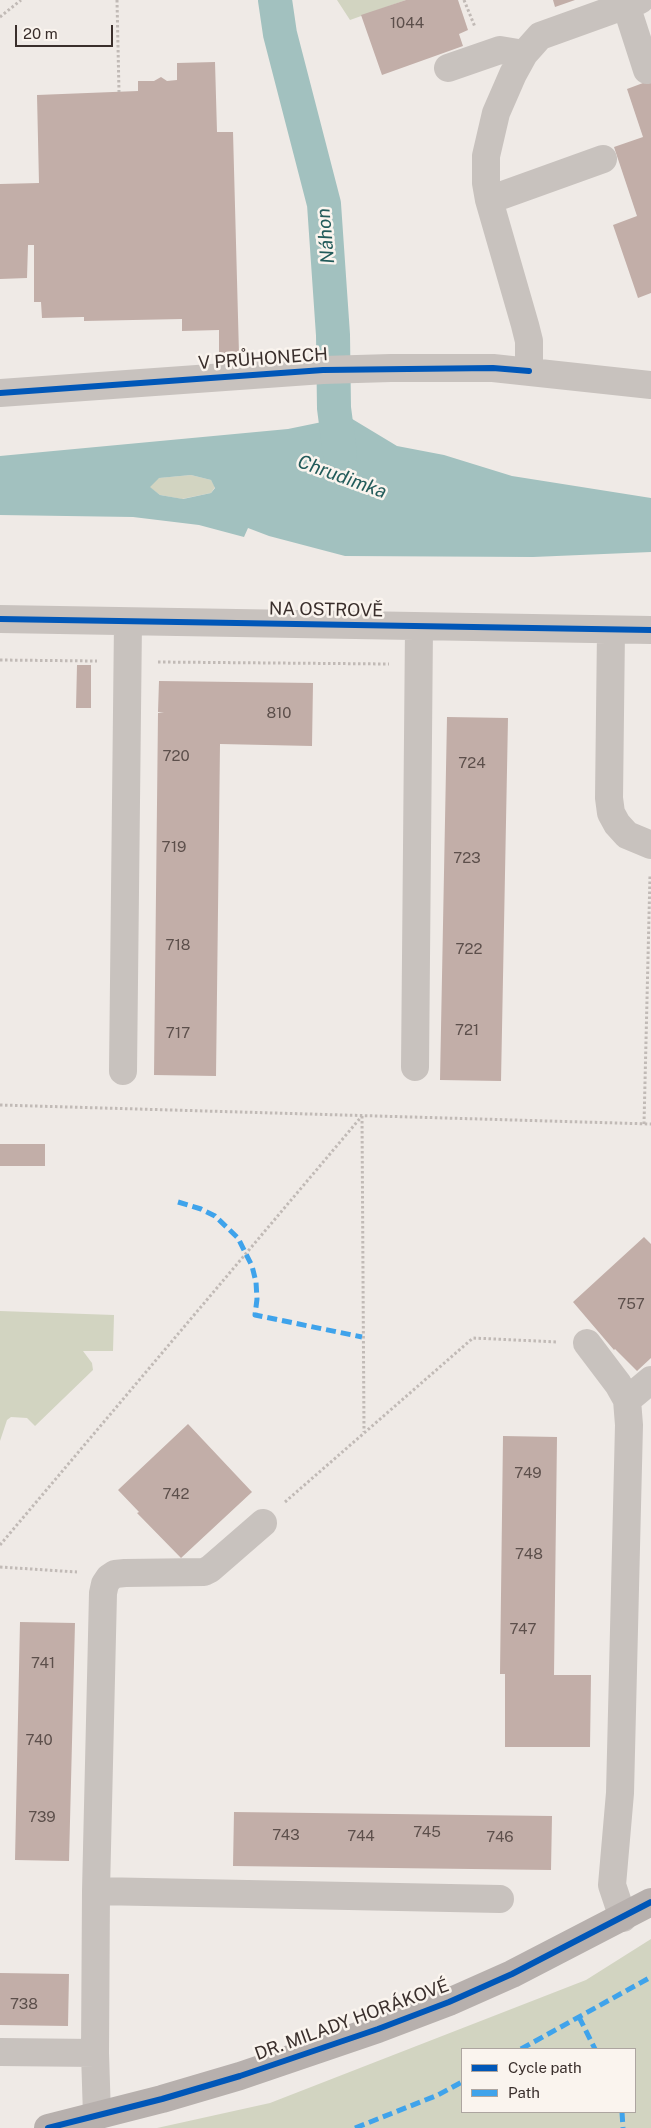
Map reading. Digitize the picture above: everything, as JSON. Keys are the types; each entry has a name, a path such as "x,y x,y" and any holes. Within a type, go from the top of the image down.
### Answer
{"main road":[{"name":"DR. MILADY HORÁKOVÉ","path":"48,2128 240,2076 378,2029 449,2002 512,1974 651,1902"}],"street":[{"path":"529,371 529,341 489,200 486,169 488,142 496,113 524,54 534,40 547,32 633,2 647,70"},
{"path":"448,68 500,50 524,54"},
{"path":"489,200 603,159"},
{"name":"V PRŮHONECH","path":"0,393 335,369 493,368 651,385"},
{"name":"NA OSTROVĚ","path":"0,619 651,630"},
{"path":"123,1071 128,622"},
{"path":"416,1067 419,627"},
{"path":"611,630 609,798 611,813 617,824 627,835 651,845"},
{"path":"586,1343 618,1384 627,1400 639,1520 612,1885 618,1908 623,1918"},
{"path":"627,1400 651,1380"},
{"path":"97,2116 95,2053 96,1892 103,1593 109,1578 125,1573 204,1572 210,1569 263,1523"},
{"path":"96,1892 500,1899"},
{"path":"0,2052 95,2053"}],"path":[{"path":"0,17 21,0"},
{"path":"117,0 119,92"},
{"path":"644,1124 651,845"},
{"path":"0,1105 651,1124"},
{"path":"362,1115 364,1432"},
{"path":"0,1545 362,1115"},
{"path":"263,1523 364,1432 473,1338 586,1343"},
{"path":"0,1567 81,1572 109,1578"}],"green space":[{"path":"337,0 406,0 350,20"},
{"path":"191,475 211,480 215,487 211,493 182,499 160,495 149,487 158,478"},
{"path":"0,1311 114,1315 113,1351 83,1351 92,1363 93,1370 35,1426 27,1418 11,1417 7,1420 0,1441"},
{"path":"651,1939 651,2128 157,2128 270,2103 586,1980"}],"water":[{"name":"Chrudimka","path":"334,408 397,446 444,455 512,476 651,498 651,552 533,557 345,556 269,536 248,528 244,537 199,525 133,517 0,515 0,456 288,429 322,422","holes":["191,475 211,480 215,488 211,493 183,499 160,495 150,487 159,478"]}],"building":[{"path":"406,0 458,0 468,30 459,34 463,46 382,75 361,15"},
{"path":"553,0 575,0 555,7"},
{"path":"215,62 217,132 233,132 239,354 219,354 219,330 182,331 182,319 84,321 84,317 42,318 41,302 34,302 34,245 28,245 27,278 0,279 0,184 39,183 37,95 138,91 138,81 154,81 161,77 167,81 177,80 177,63"},
{"path":"651,80 651,293 638,298 613,225 637,216 614,147 643,137 627,89"},
{"path":"77,665 91,665 91,708 76,708"},
{"path":"159,681 313,683 312,746 220,744 216,1076 154,1075 158,713 164,712 158,712"},
{"path":"447,717 508,718 501,1081 440,1080"},
{"path":"0,1144 45,1144 45,1166 0,1166"},
{"path":"644,1237 651,1244 651,1358 637,1371 614,1350 573,1302"},
{"path":"188,1424 252,1492 181,1558 137,1513 139,1512 118,1490"},
{"path":"503,1436 557,1437 554,1675 591,1675 590,1747 505,1747 505,1674 500,1674"},
{"path":"20,1622 75,1623 69,1861 15,1860"},
{"path":"234,1812 552,1816 551,1870 233,1866"},
{"path":"0,1973 69,1974 68,2026 0,2025"}],"waterway":[{"name":"Náhon","path":"275,0 280,34 324,204 333,335 334,408 340,454"}],"marked path":[{"path":"178,1202 201,1209 215,1216 238,1238 252,1266 256,1282 257,1299 255,1315 362,1337"},
{"path":"523,2048 651,1977"},
{"path":"579,2017 594,2048"},
{"path":"355,2128 438,2095 461,2083"},
{"path":"622,2113 623,2128"}],"cycle path":[{"path":"0,393 323,370 493,368 529,371"},
{"path":"0,619 651,630"},
{"path":"48,2128 162,2099 240,2076 378,2029 449,2002 512,1974 651,1902"}]}
